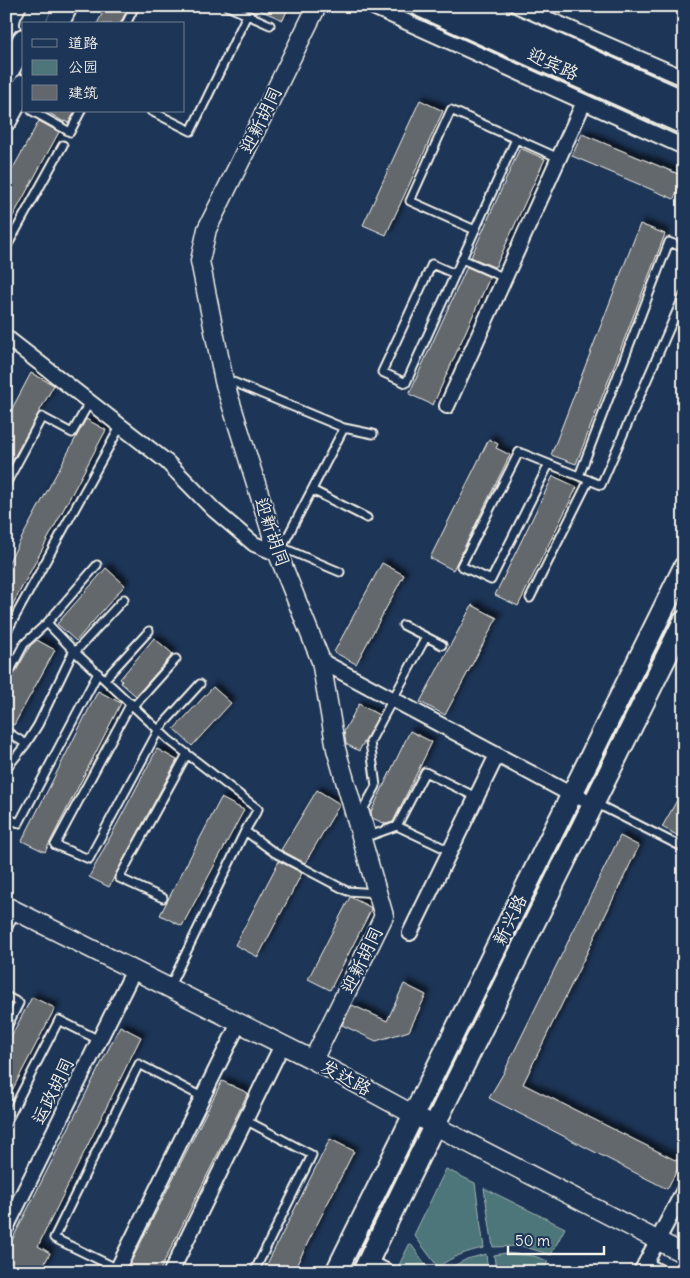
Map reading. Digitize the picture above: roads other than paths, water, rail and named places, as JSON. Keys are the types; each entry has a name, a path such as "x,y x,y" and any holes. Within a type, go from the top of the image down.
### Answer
{"main road":[{"path":"33,22 41,6"},
{"path":"58,22 66,6"},
{"name":"迎宾路","path":"422,6 530,25 584,78 684,123"},
{"name":"迎宾路","path":"469,6 530,25 684,102"},
{"path":"6,73 22,44"},
{"name":"新兴路","path":"366,1267 434,1124 595,803 672,629 684,567"},
{"name":"新兴路","path":"336,1272 572,795 672,629"}],"street":[{"name":"迎新胡同","path":"313,1060 384,916 377,893 359,810 336,749 322,661 280,551 223,378 200,261 207,229 317,6"},
{"path":"371,6 684,147"},
{"path":"518,6 530,25 684,78"},
{"path":"447,406 558,158 579,100 584,78"},
{"path":"6,337 166,462 214,510 254,544 280,551"},
{"path":"322,661 572,795 595,803"},
{"path":"410,933 497,755"},
{"name":"发达路","path":"11,908 313,1060 414,1115 684,1254"},
{"name":"运政胡同","path":"6,1228 134,970"},
{"path":"117,1270 238,1023"},
{"path":"171,1272 282,1045"},
{"path":"659,1272 643,1268 684,1190"},
{"path":"366,1267 388,1272"}],"lane":[{"path":"127,22 135,6"},
{"path":"227,6 270,25"},
{"path":"153,112 191,131 247,15"},
{"path":"475,230 410,201 451,110 558,158"},
{"path":"33,112 70,132 80,112"},
{"path":"455,274 432,264 382,372 406,383 516,139"},
{"path":"6,248 63,145"},
{"path":"579,476 669,242 684,248"},
{"path":"462,259 505,278"},
{"path":"549,464 491,580 462,566 519,452 549,464 589,480 601,485 684,295"},
{"path":"223,378 344,428 372,434"},
{"path":"6,484 42,417 72,433 89,403"},
{"path":"6,633 120,427"},
{"path":"340,572 280,551 344,428"},
{"path":"530,598 589,480"},
{"path":"312,490 367,518"},
{"path":"6,678 24,644 47,623 97,565"},
{"path":"6,769 38,725 74,651 124,599"},
{"path":"47,623 74,651 159,729 258,809 245,831 169,988"},
{"path":"403,625 442,645"},
{"path":"105,679 149,631"},
{"path":"426,637 370,742 376,786 359,810 372,834 397,826 450,851"},
{"path":"176,659 133,705 56,845 89,859 159,729 200,684"},
{"path":"6,818 19,823 98,673"},
{"path":"6,731 26,744"},
{"path":"162,898 119,878 188,754"},
{"path":"397,826 425,772 476,797"},
{"path":"595,803 684,848"},
{"path":"245,831 275,853 346,891 377,893"},
{"path":"6,931 11,908"},
{"path":"6,996 19,1003 6,1029"},
{"path":"6,1123 59,1020 99,1040"},
{"path":"117,1270 54,1238 140,1064 202,1098"},
{"path":"245,1120 312,1155 254,1272"}]}
